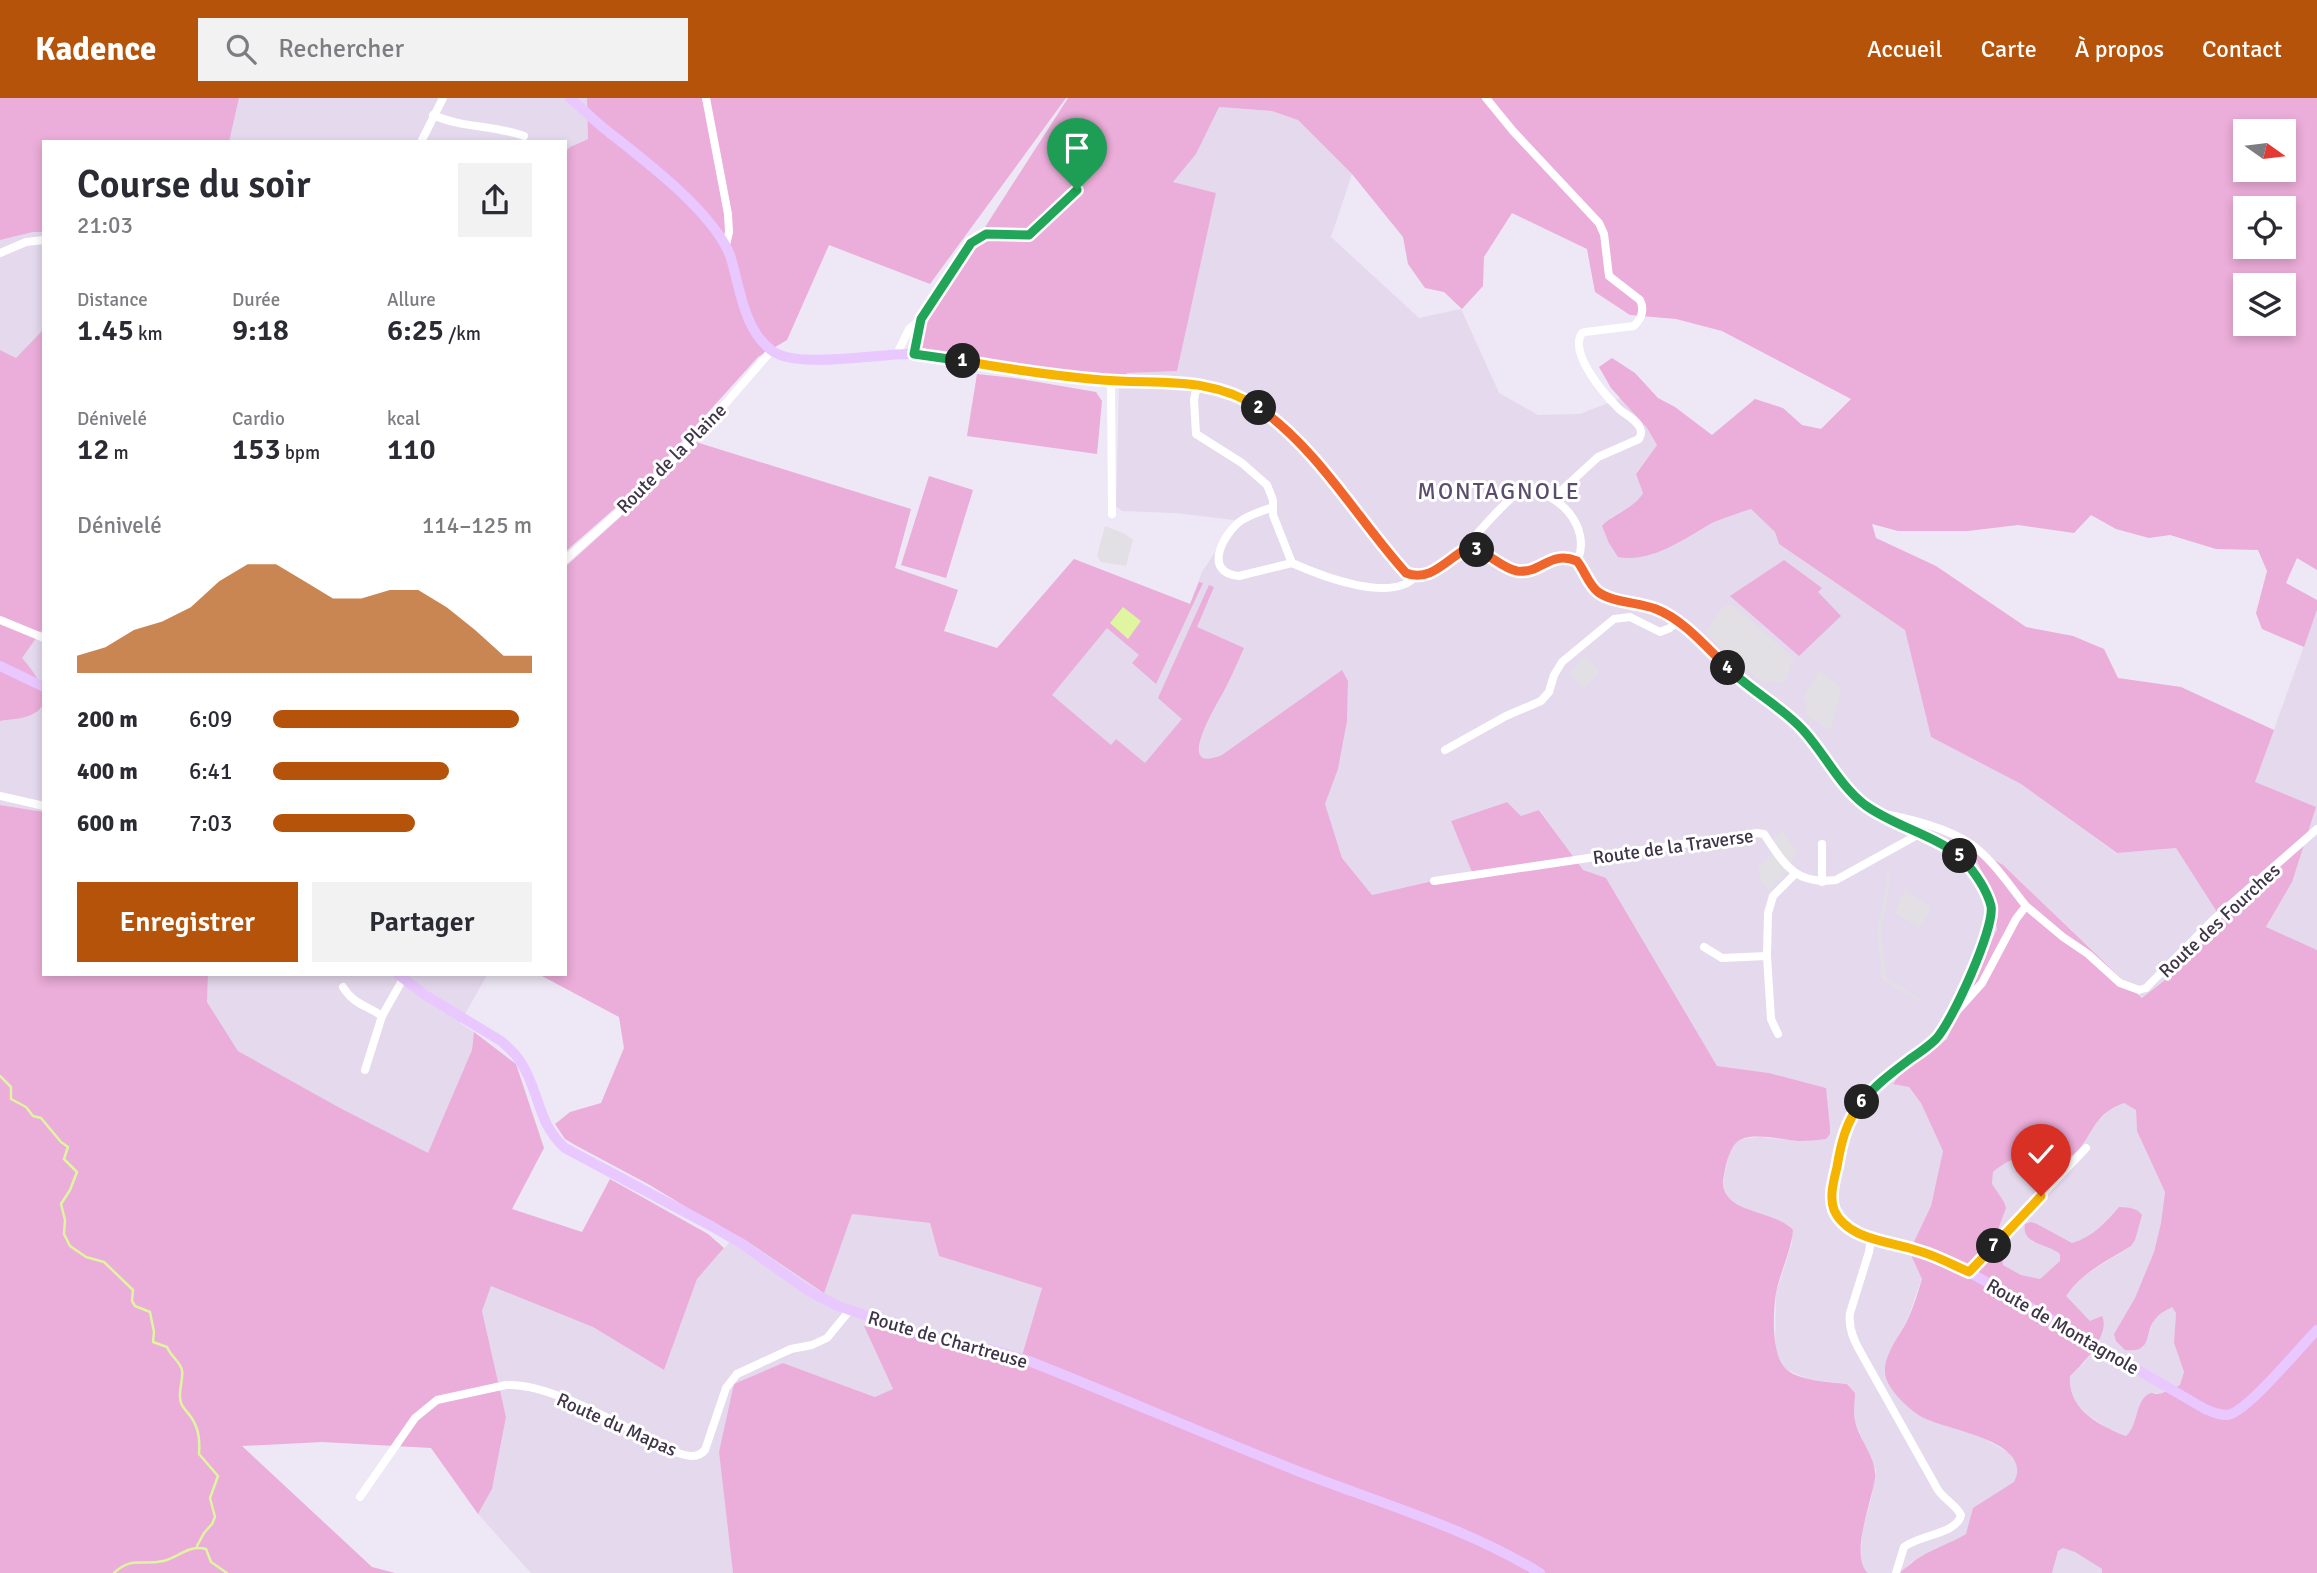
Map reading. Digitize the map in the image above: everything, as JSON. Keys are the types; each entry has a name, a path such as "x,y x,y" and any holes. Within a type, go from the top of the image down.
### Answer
{"street":[{"path":"422,140 443,98"},
{"path":"706,98 728,214 729,232 726,245"},
{"path":"1486,98 1513,131 1599,223 1604,234 1609,276 1643,305 1641,317 1634,326 1585,332 1578,339 1581,355 1592,377 1612,402 1639,424 1639,439 1598,457 1561,491 1556,500"},
{"path":"571,99 661,174 726,245 748,319 771,351 802,360 914,354 1057,375 1111,381 1197,384 1227,391 1272,417 1359,513 1403,570 1416,576 1437,570 1466,549 1472,539 1518,493 1530,492 1556,500 1572,516 1580,548 1577,561 1561,556 1532,569 1518,571 1510,569 1482,551 1466,549"},
{"path":"433,115 453,122 524,136"},
{"path":"897,354 909,329 921,319 971,243 986,234 1029,235 1077,190"},
{"path":"0,253 26,242 42,240"},
{"path":"914,354 921,319"},
{"name":"Route de la Plaine","path":"567,558 648,485 719,411 771,351"},
{"path":"1111,381 1112,514"},
{"path":"1197,384 1194,400 1196,434 1242,463 1267,485 1273,500 1273,515 1292,563"},
{"path":"1273,507 1244,518 1228,532 1218,557 1220,566 1231,575 1239,576 1292,563 1368,588 1401,587 1416,576"},
{"name":"Route de Montagnole","path":"1577,561 1590,584 1601,594 1654,608 1671,616 1694,635 1740,680 1797,724 1849,789 1876,813 1944,845 1967,864 1982,886 1991,908 1989,931 1950,1018 1937,1038 1867,1095 1856,1108 1845,1131 1832,1189 1832,1202 1844,1223 1871,1238 1930,1254 1969,1272 2205,1409 2220,1414 2230,1414 2248,1403 2317,1329"},
{"path":"1445,750 1506,716 1541,701 1549,692 1562,662 1614,619 1630,617 1660,632 1677,622"},
{"path":"0,620 42,637"},
{"path":"0,666 42,686"},
{"path":"0,796 42,806"},
{"path":"1876,813 1903,817 1969,843 1997,870 2025,906 1982,983 1950,1018"},
{"name":"Route des Fourches","path":"2025,906 2088,954 2120,983 2139,990 2146,988 2214,919 2317,829"},
{"name":"Route de la Traverse","path":"1434,881 1757,833 1764,834 1795,874"},
{"path":"1777,1034 1771,1019 1767,956 1769,905 1773,897 1795,874 1822,882 1836,880 1921,833"},
{"path":"1822,844 1822,882"},
{"path":"1704,947 1722,958 1767,956"},
{"path":"365,1070 382,1016 401,977"},
{"name":"Route de Chartreuse","path":"401,977 511,1050 524,1067 545,1124 565,1148 742,1244 807,1290 850,1310 914,1332 1029,1361 1249,1452 1465,1534 1507,1553 1540,1573"},
{"path":"343,987 355,1002 368,1006 382,1016"},
{"path":"1969,1272 2087,1148"},
{"path":"1871,1238 1850,1314 1852,1334 1938,1490 1961,1515 1957,1525 1952,1528 1918,1538 1904,1547 1896,1573"},
{"name":"Route du Mapas","path":"360,1497 415,1418 437,1401 506,1385 539,1390 587,1408 678,1453 697,1456 705,1450 726,1388 737,1374 791,1349 812,1345 827,1338 850,1310"}],"shaded area":[{"path":"0,98 239,98 229,140 42,140 42,232 0,240"},
{"path":"239,98 587,98 588,139 567,150 567,140 229,140"},
{"path":"587,98 1066,98 930,284 829,245 787,340 758,357 646,481 567,550 567,150 588,139"},
{"path":"1068,98 2317,98 2317,570 2297,558 2286,583 2317,600 2317,610 2304,647 2262,629 2256,613 2267,571 2258,550 2216,549 2170,535 2149,538 2116,529 2091,515 2074,533 2018,525 1968,531 1898,531 1872,524 1876,538 1936,566 2026,627 2073,636 2104,649 2118,678 2181,687 2274,730 2255,782 2316,807 2292,882 2266,927 2317,950 2317,1573 2102,1573 2102,1569 2075,1552 2063,1548 2058,1551 2052,1573 1897,1573 1920,1557 1966,1534 1973,1508 2014,1482 2017,1468 2012,1457 2001,1447 1914,1412 1895,1393 1885,1373 1890,1352 1908,1319 1922,1279 1911,1255 1911,1248 1931,1206 1943,1151 1921,1103 1909,1087 1893,1084 1900,1074 1947,1039 1997,929 1988,885 1970,846 2003,865 2142,998 2169,977 2224,923 2176,848 2117,853 2021,784 1931,737 1905,630 1779,544 1775,532 1751,509 1714,522 1668,548 1644,556 1618,557 1609,543 1602,526 1635,503 1643,493 1636,474 1657,445 1647,428 1611,388 1599,367 1612,358 1635,373 1658,398 1675,407 1712,435 1755,399 1783,408 1802,425 1821,429 1851,399 1722,331 1676,319 1630,315 1595,292 1587,249 1512,213 1484,257 1483,286 1462,309 1444,292 1425,288 1408,264 1403,237 1352,174 1298,120 1272,111 1219,107 1196,154 1173,182 1216,193 1177,371 1127,373 1125,379 929,356 921,348 926,319","holes":["2124,1103 2136,1110 2137,1131 2165,1192 2154,1252 2135,1298 2114,1334 2116,1341 2125,1350 2141,1348 2157,1317 2172,1307 2176,1313 2174,1343 2184,1372 2180,1385 2158,1394 2150,1393 2143,1399 2133,1427 2126,1436 2087,1415 2074,1398 2070,1388 2070,1376 2094,1349 2104,1323 2102,1316 2090,1321 2066,1296 2087,1274 2131,1246 2142,1215 2135,1209 2119,1207 2104,1224 2072,1243 2037,1224 2025,1224 2025,1231 2031,1240 2060,1254 2060,1261 2040,1279 2021,1275 2003,1265 1999,1227 2006,1208 1992,1184 1993,1172 2017,1158 2071,1156 2080,1148 2101,1118"]},
{"path":"1218,107 1272,111 1298,120 1352,174 1331,237 1419,318 1461,309 1499,393 1538,415 1580,414 1621,398 1647,428 1657,445 1636,473 1643,493 1639,501 1610,518 1692,534 1718,520 1751,509 1775,532 1779,544 1905,630 1931,737 2021,784 2116,853 2176,848 2224,923 2169,977 2143,998 2003,865 1970,847 1988,885 1997,929 1947,1039 1893,1083 1909,1087 1921,1103 1943,1151 1931,1206 1911,1248 1911,1255 1922,1278 1908,1318 1889,1353 1925,1419 1979,1436 2009,1453 2017,1463 2018,1476 2015,1482 1974,1508 1966,1534 1949,1545 1923,1555 1897,1573 1868,1573 1864,1571 1860,1559 1863,1527 1876,1470 1854,1420 1855,1393 1847,1384 1808,1379 1784,1368 1775,1350 1776,1293 1792,1243 1789,1225 1752,1212 1734,1202 1722,1188 1729,1154 1735,1143 1740,1139 1760,1137 1800,1141 1826,1088 1769,1073 1717,1066 1606,878 1583,871 1540,810 1521,816 1506,802 1451,821 1473,872 1372,895 1342,858 1325,804 1338,769 1347,721 1348,681 1342,670 1145,813 878,788 1074,559 1190,604 1202,572 1226,530 1235,520 1175,513 1122,511 1116,506 1119,387 1126,373 1176,371 1216,193 1173,182 1196,154"},
{"path":"42,232 42,329 16,358 0,350 0,240"},
{"path":"42,329 42,630 22,658 41,687 42,706 33,714 0,721 0,350 16,358"},
{"path":"977,374 1096,392 1102,401 1097,454 967,436"},
{"path":"696,442 911,509 895,568 958,590 944,631 997,648 1074,559 1190,604 1199,582 1203,583 1156,684 1132,663 1139,655 1107,628 1052,695 1111,745 1116,739 1145,763 1182,719 1158,698 1209,585 1214,587 1197,627 1244,648 1202,734 1200,755 1207,759 1222,755 1342,670 1348,681 1347,721 1338,769 1325,804 1342,858 1372,895 1472,872 1451,821 1507,802 1521,816 1539,810 1583,870 1606,878 1717,1066 1769,1073 1826,1088 1830,1134 1826,1139 1798,1141 1747,1137 1735,1144 1729,1155 1723,1183 1726,1194 1735,1203 1782,1222 1793,1230 1775,1301 1774,1332 1780,1361 1797,1376 1847,1384 1855,1393 1855,1421 1875,1471 1861,1542 1863,1565 1868,1573 733,1573 719,1452 734,1384 783,1363 875,1397 893,1389 864,1326 1021,1359 1042,1288 939,1256 930,1223 852,1214 824,1293 747,1241 565,1139 555,1124 570,1112 601,1103 624,1048 619,1017 542,976 567,976 567,565 657,484"},
{"path":"929,476 973,490 946,578 901,565"},
{"path":"1105,526 1133,540 1126,566 1101,562 1097,556"},
{"path":"1784,560 1822,588 1818,592 1841,616 1799,656 1730,596"},
{"path":"1732,604 1795,659 1783,683 1759,681 1705,633 1723,606"},
{"path":"1123,607 1141,621 1128,639 1110,623"},
{"path":"2317,610 2317,950 2266,928 2292,882 2255,782"},
{"path":"42,630 42,688 22,658"},
{"path":"1585,655 1600,671 1585,689 1571,675 1571,671"},
{"path":"1819,670 1841,688 1831,731 1805,714 1806,703 1803,697"},
{"path":"42,706 42,812 0,805 0,721 36,713"},
{"path":"0,805 42,812 42,976 208,976 207,1002 238,1051 428,1153 472,1050 474,1032 516,1064 544,1148 512,1209 582,1232 610,1179 708,1234 724,1248 697,1279 664,1370 593,1327 491,1286 482,1311 506,1417 492,1489 478,1514 431,1448 322,1442 242,1446 372,1567 395,1573 0,1573"},
{"path":"1782,830 1797,852 1784,875 1768,891 1761,881 1758,866 1770,856 1774,837"},
{"path":"1889,869 1890,884 1881,933 1886,978 1923,1001 1922,1003 1882,979 1877,933 1887,882 1886,870"},
{"path":"1904,890 1932,907 1920,928 1895,913"},
{"path":"208,976 486,976 460,1023 474,1032 472,1050 429,1154 238,1051 207,1002"},
{"path":"2124,1103 2136,1110 2137,1131 2165,1192 2154,1252 2135,1298 2114,1334 2143,1348 2155,1317 2172,1307 2176,1313 2174,1343 2184,1372 2180,1385 2160,1394 2153,1393 2143,1400 2131,1432 2126,1436 2089,1416 2074,1401 2069,1388 2070,1376 2084,1363 2102,1333 2065,1296 2072,1286 2087,1274 2131,1246 2119,1207 2096,1232 2084,1240 2072,1243 2037,1224 2031,1241 2055,1249 2060,1254 2060,1261 2040,1279 2021,1275 2003,1265 1999,1227 2006,1208 1992,1184 1993,1172 2002,1163 2040,1155 2065,1159 2076,1152 2099,1120 2112,1108"},
{"path":"852,1214 930,1223 939,1256 1042,1288 1021,1359 865,1327 893,1389 876,1397 783,1363 719,1452 733,1573 531,1573 478,1514 492,1489 506,1417 482,1311 491,1286 593,1327 664,1370 697,1279 736,1235 747,1241"},
{"path":"2063,1548 2075,1552 2102,1569 2102,1573 2052,1573 2058,1551"}],"waterway":[{"path":"0,1076 11,1087 11,1099 26,1107 33,1116 41,1118 68,1147 64,1159 77,1172 61,1204 65,1220 64,1234 70,1246 86,1257 104,1262 133,1290 132,1301 135,1306 150,1312 153,1342 167,1347 181,1367 181,1403 196,1426 199,1454 218,1476 210,1498 215,1517 197,1546"},
{"path":"114,1573 132,1563 163,1561 194,1548 206,1549 211,1562 227,1573"}],"district":[{"name":"MONTAGNOLE","path":"1499,491"}],"route":[{"path":"1077,190 1029,235 986,234 971,243 921,319 914,354 1069,377 1187,383 1227,391 1255,405 1286,431 1359,513 1410,576 1429,574 1466,549 1482,551 1510,569 1518,571 1532,569 1561,556 1577,561 1590,584 1606,597 1654,608 1671,616 1740,680 1797,724 1862,802 1876,813 1921,833 1959,855 1979,880 1991,908 1989,931 1950,1018 1937,1038 1881,1082 1856,1108 1845,1131 1832,1189 1832,1202 1839,1217 1851,1228 1871,1238 1930,1254 1969,1272 2041,1196"}]}
